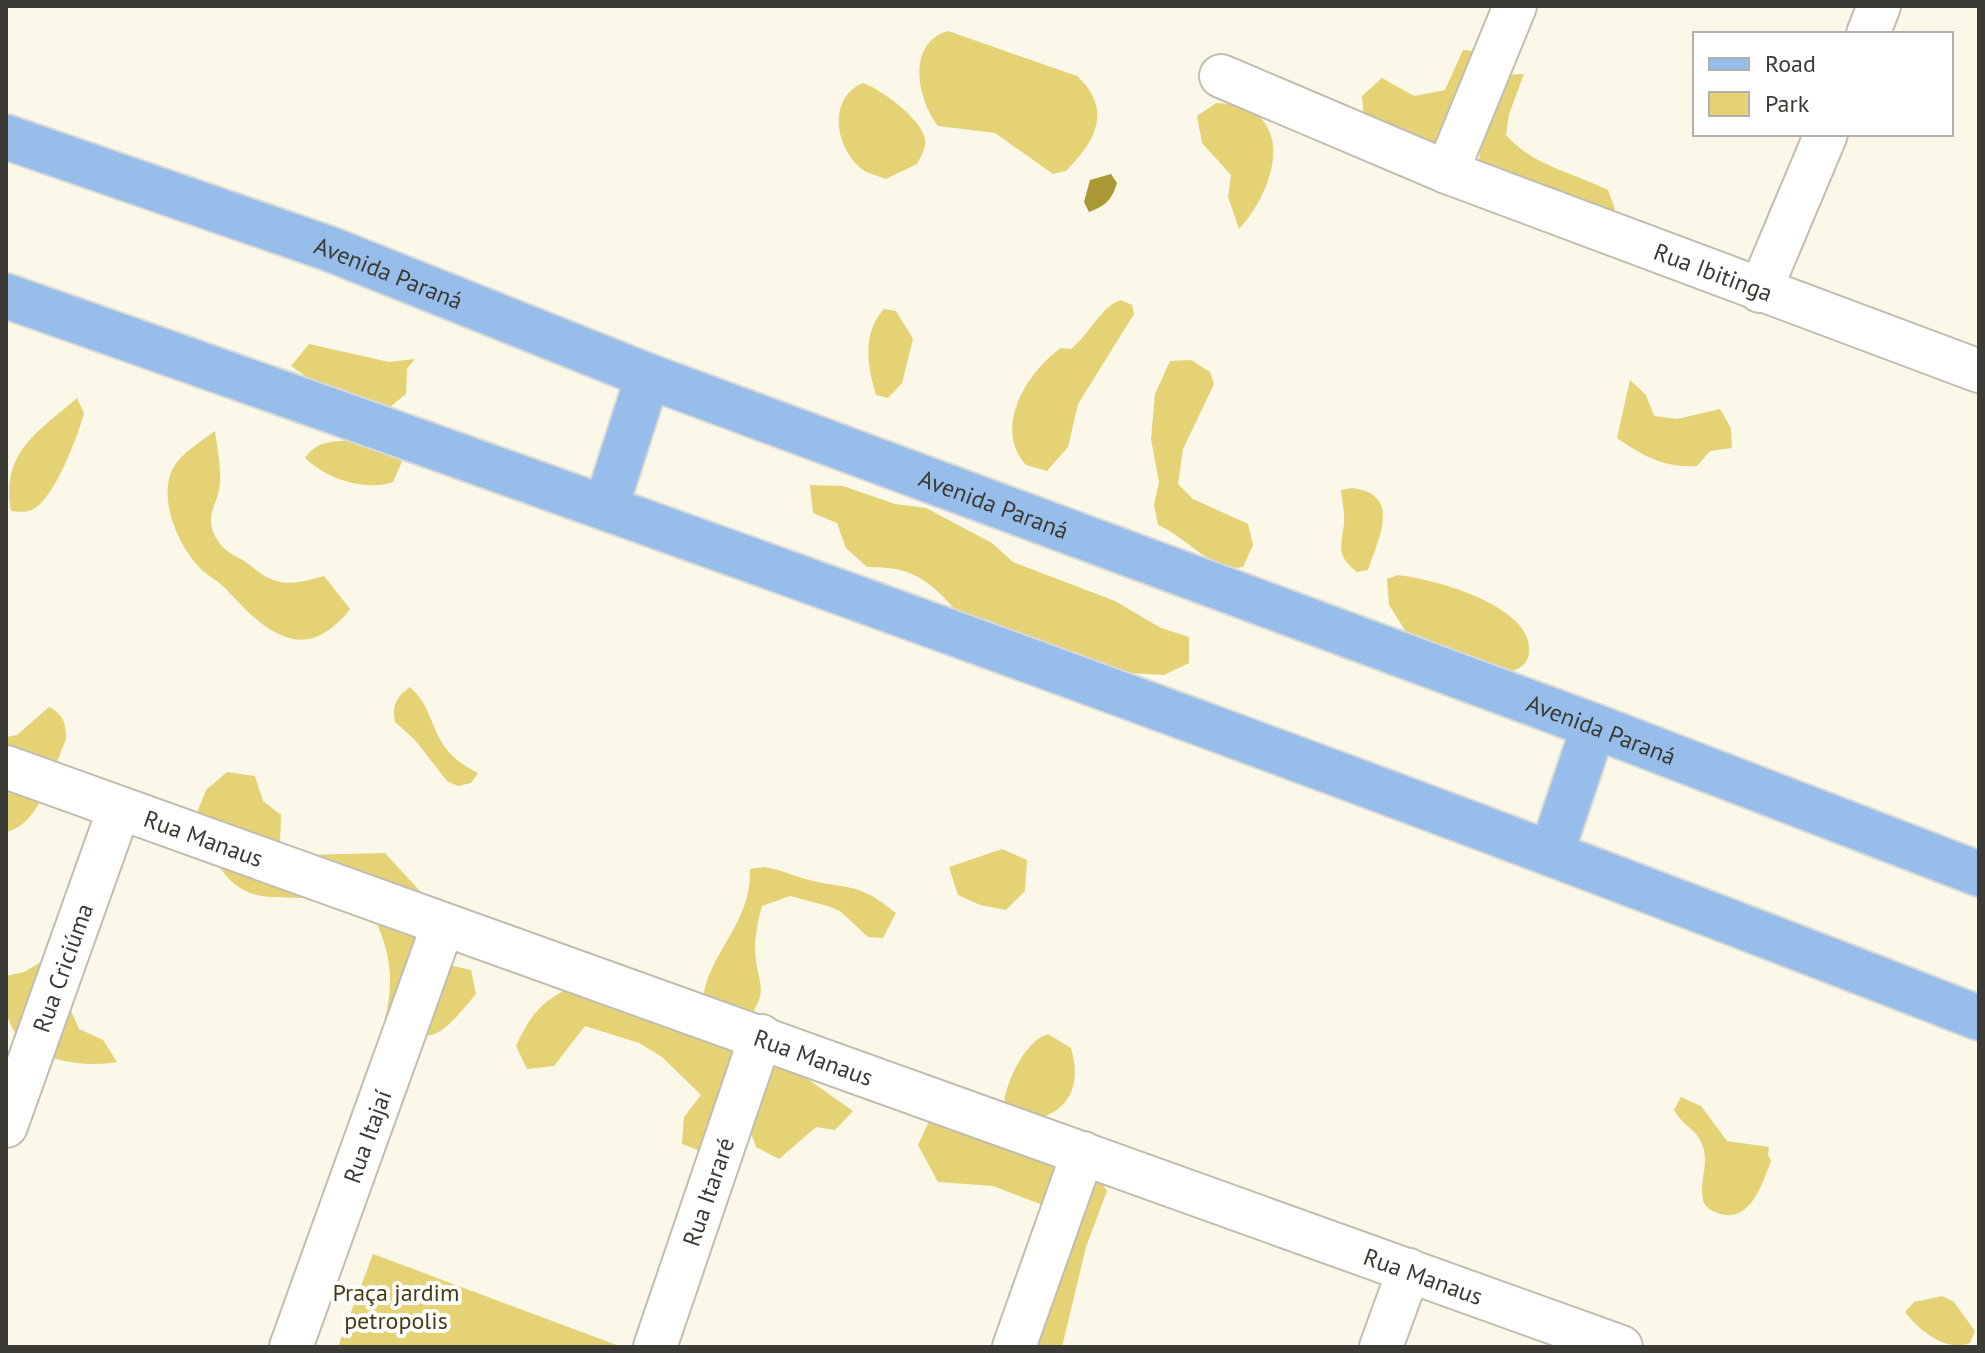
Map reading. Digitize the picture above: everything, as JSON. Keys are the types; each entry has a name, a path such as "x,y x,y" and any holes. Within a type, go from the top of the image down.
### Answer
{"main road":[{"name":"Avenida Paraná","path":"6,137 330,249 648,376 1594,726 1979,874"},
{"path":"6,296 606,507 1552,851 1979,1018"},
{"path":"606,507 648,376"},
{"path":"1552,851 1594,726"}],"street":[{"path":"1447,172 1515,6"},
{"path":"1869,32 1879,6"},
{"name":"Rua Ibitinga","path":"1221,76 1447,172 1979,371"},
{"path":"1760,291 1825,136"},
{"name":"Rua Manaus","path":"6,767 1621,1347"},
{"name":"Rua Criciúma","path":"6,1126 119,809"},
{"name":"Rua Itajaí","path":"291,1347 443,925"},
{"name":"Rua Itararé","path":"655,1347 761,1036"},
{"path":"1014,1347 1083,1153"},
{"path":"1381,1347 1409,1270"}],"green space":[{"path":"948,31 1077,76 1088,88 1095,101 1096,125 1085,148 1066,171 1053,174 995,133 938,126 925,102 919,73 926,47 935,37"},
{"path":"1463,50 1474,51 1435,145 1364,117 1362,96 1382,78 1414,96 1445,90"},
{"path":"1524,74 1509,114 1506,135 1528,154 1608,190 1615,209 1598,221 1495,177 1479,161 1481,138 1502,75"},
{"path":"863,83 900,106 917,124 925,140 917,164 886,179 862,169 853,160 841,137 840,111 844,100"},
{"path":"1216,103 1242,107 1260,117 1270,132 1273,150 1271,170 1264,191 1239,229 1228,197 1231,175 1202,143 1197,116"},
{"path":"1121,300 1132,305 1134,314 1078,404 1068,447 1047,471 1026,465 1016,450 1012,434 1013,418 1026,386 1048,358 1061,348 1071,349 1107,308"},
{"path":"884,309 896,311 913,339 902,383 888,398 876,395 868,350 872,328"},
{"path":"309,344 389,362 415,359 407,369 406,394 385,411 314,382 291,366"},
{"path":"1191,360 1210,372 1214,384 1183,449 1178,484 1193,499 1248,524 1253,545 1243,567 1221,565 1158,525 1154,505 1159,482 1151,439 1155,394 1170,361"},
{"path":"1630,380 1646,395 1654,416 1677,419 1720,409 1731,428 1732,448 1710,451 1697,466 1685,466 1654,460 1617,438"},
{"path":"77,398 84,413 58,479 35,508 11,511 9,490 17,458 37,432"},
{"path":"215,431 220,475 211,519 215,535 227,551 269,578 294,583 324,576 350,609 333,627 317,637 301,640 285,637 270,629 193,561 178,536 169,508 169,480 173,468 181,457"},
{"path":"355,440 404,457 393,482 371,485 346,481 323,472 305,458 321,444"},
{"path":"810,485 843,486 895,504 926,508 992,543 1013,562 1115,601 1161,628 1189,637 1189,663 1164,675 1109,672 957,612 918,577 895,569 867,567 846,548 837,523 813,513"},
{"path":"1352,488 1368,492 1378,499 1383,520 1368,570 1357,572 1343,556 1341,545 1344,520 1341,490"},
{"path":"1398,575 1456,589 1498,608 1515,620 1526,635 1529,655 1526,662 1510,672 1408,635 1389,605 1387,579"},
{"path":"410,687 420,698 449,753 478,773 471,783 458,786 447,781 415,740 395,722 396,702"},
{"path":"49,707 63,720 66,739 37,807 28,819 6,832 6,737 17,735"},
{"path":"227,772 255,776 263,801 281,815 280,846 304,855 385,853 429,901 445,964 471,970 476,994 445,1027 426,1036 414,1036 384,1023 390,969 385,944 374,918 321,900 249,893 228,878 195,818 206,790"},
{"path":"1002,849 1027,860 1025,891 1006,910 980,905 958,895 949,867"},
{"path":"764,867 860,890 896,913 883,938 868,937 840,911 828,906 790,896 762,906 755,950 761,993 746,1021 703,999 713,967 744,906 750,869"},
{"path":"48,958 79,1029 103,1040 117,1062 83,1064 65,1061 33,1049 20,1039 11,1025 6,1008 6,976 24,972"},
{"path":"571,987 802,1075 853,1111 835,1130 816,1127 779,1159 756,1147 747,1122 706,1153 682,1144 684,1117 701,1095 662,1057 639,1043 585,1026 554,1066 527,1069 516,1046 521,1035 543,1005"},
{"path":"1048,1034 1071,1048 1075,1071 1072,1091 1060,1107 1040,1118 1004,1109 1007,1089 1023,1055 1039,1038"},
{"path":"1681,1097 1701,1106 1727,1141 1769,1147 1771,1161 1758,1192 1737,1214 1715,1212 1704,1204 1704,1151 1699,1139 1674,1110"},
{"path":"930,1119 1100,1179 1107,1191 1086,1247 1062,1347 1022,1347 1045,1206 993,1186 938,1182 918,1145"},
{"name":"Praça jardim petropolis","path":"373,1254 622,1347 338,1347"},
{"path":"1942,1296 1954,1302 1975,1331 1970,1343 1952,1345 1934,1338 1905,1312 1914,1302"}],"shaded area":[{"path":"1111,174 1117,183 1113,194 1104,205 1089,212 1084,202 1090,180"}]}
